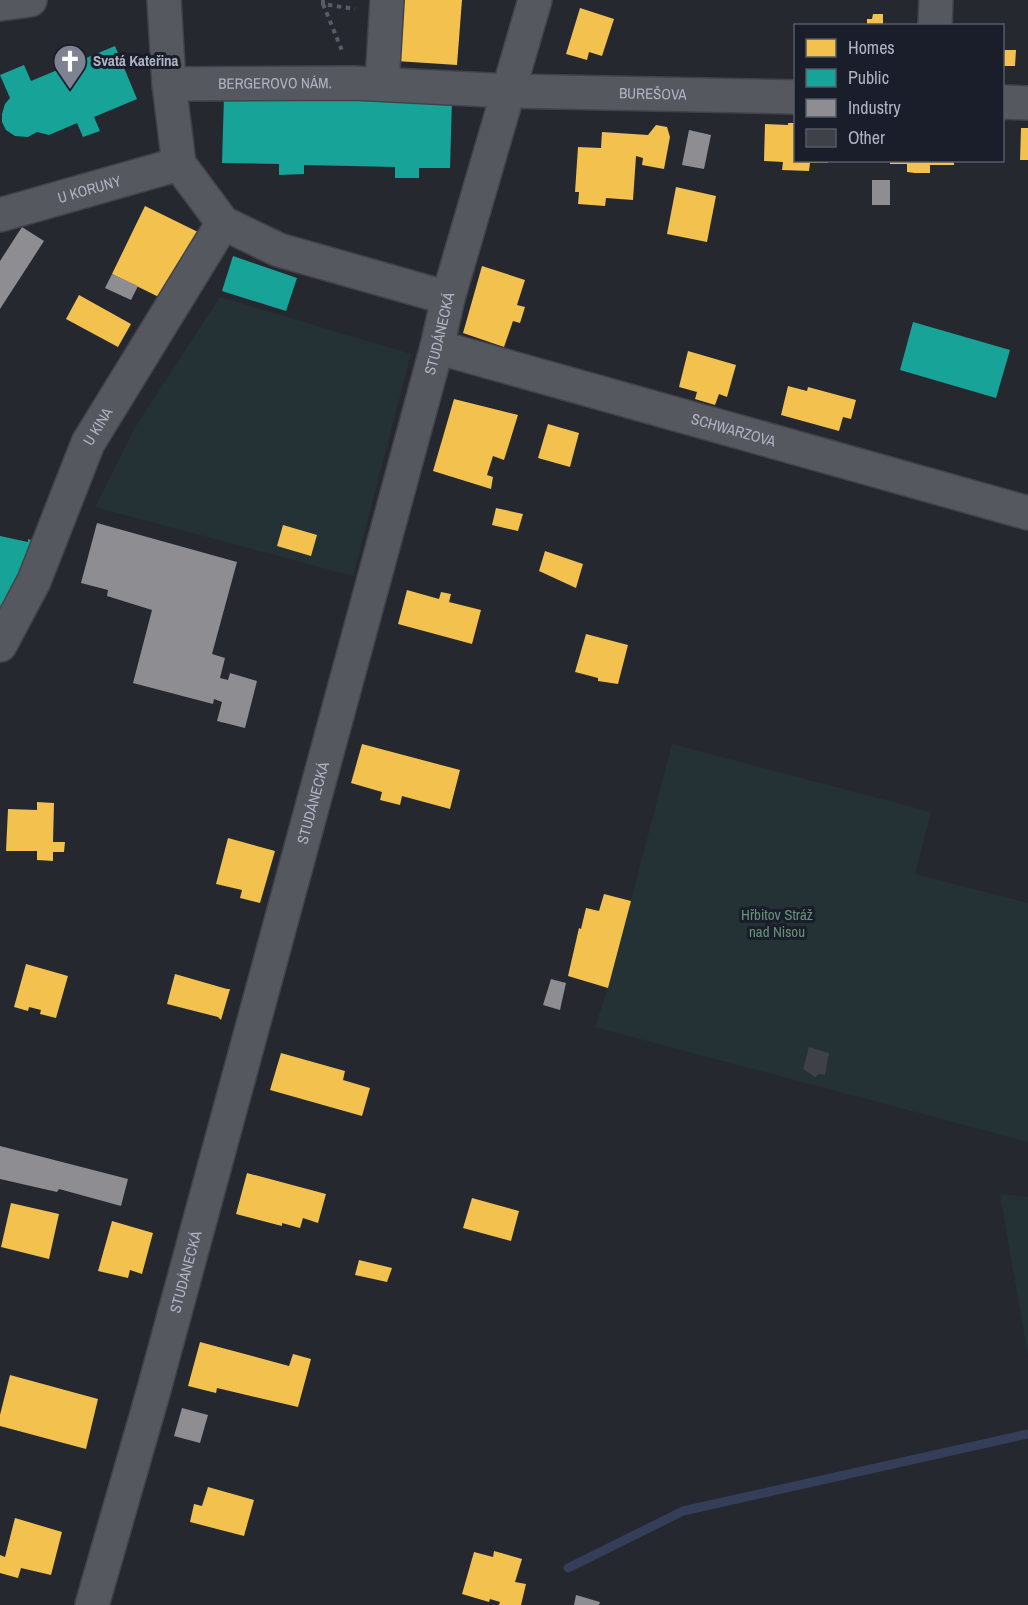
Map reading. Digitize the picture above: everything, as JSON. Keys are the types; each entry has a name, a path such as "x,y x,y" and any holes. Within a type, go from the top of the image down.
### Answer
{"street":[{"path":"0,3 30,0"},
{"path":"164,0 169,84 179,164 223,223 279,250 448,297"},
{"path":"368,84 387,0"},
{"name":"STUDÁNECKÁ","path":"92,1605 162,1358 437,347 448,297 535,0"},
{"path":"935,24 936,0"},
{"name":"BERGEROVO NÁM.","path":"169,84 368,84 510,91"},
{"name":"BUREŠOVA","path":"510,91 794,97"},
{"path":"1004,102 1028,104"},
{"name":"U KORUNY","path":"0,215 179,164"},
{"name":"U KINA","path":"0,645 34,581 88,443 223,223"},
{"name":"SCHWARZOVA","path":"437,347 1028,513"}],"path":[{"path":"323,4 368,84"}],"green space":[{"path":"220,297 411,354 353,576 95,507 134,429"},
{"name":"Hřbitov Stráž nad Nisou","path":"672,744 931,812 915,874 1028,903 1028,1142 595,1027 608,988"},
{"path":"1000,1194 1028,1197 1028,1356"}],"building: Homes":[{"path":"401,0 462,0 457,65 396,61"},
{"path":"580,8 614,19 602,56 589,52 587,60 566,54"},
{"path":"873,14 883,14 883,24 867,24 867,19 872,19"},
{"path":"1004,50 1016,50 1015,66 1004,66"},
{"path":"788,123 794,123 794,162 828,163 810,163 809,171 782,170 783,162 764,161 765,124 788,125"},
{"path":"656,125 667,127 670,137 664,169 642,165 643,158 636,156 633,200 606,198 605,206 578,204 579,192 575,192 578,147 601,148 602,132 648,135"},
{"path":"1021,128 1028,128 1028,160 1020,160"},
{"path":"890,162 954,162 954,165 930,165 930,173 907,172 907,164 890,164"},
{"path":"676,187 716,196 707,242 667,234"},
{"path":"145,206 200,233 167,301 112,274"},
{"path":"482,266 525,280 517,305 525,307 520,323 513,321 504,347 463,333"},
{"path":"79,295 131,324 118,347 66,319"},
{"path":"688,351 736,365 727,397 719,394 715,405 695,399 697,392 679,387"},
{"path":"788,386 807,391 808,387 856,400 851,419 843,417 839,431 781,415"},
{"path":"454,399 518,415 504,460 493,456 487,475 493,477 491,489 433,471"},
{"path":"548,424 579,433 570,467 538,458"},
{"path":"496,508 523,514 518,531 492,525"},
{"path":"283,525 317,535 311,556 277,546"},
{"path":"545,551 583,564 576,588 539,571"},
{"path":"407,590 439,599 441,592 451,594 449,602 481,610 472,644 398,624"},
{"path":"586,634 628,645 618,684 598,681 598,678 575,672"},
{"path":"362,744 460,770 450,809 402,796 400,805 380,800 382,792 351,783"},
{"path":"37,802 54,803 53,842 65,842 64,852 53,852 53,861 37,860 37,851 6,851 8,809 37,810"},
{"path":"228,838 275,851 260,903 240,898 242,890 216,884"},
{"path":"604,894 631,901 608,988 568,976 586,908 599,911"},
{"path":"26,964 68,976 56,1018 40,1014 41,1010 29,1007 28,1011 14,1007"},
{"path":"175,974 230,989 221,1020 218,1017 167,1004"},
{"path":"281,1053 345,1071 343,1080 370,1088 362,1116 270,1090"},
{"path":"247,1173 326,1194 318,1223 303,1218 300,1228 282,1223 282,1226 236,1214"},
{"path":"472,1198 519,1211 511,1241 463,1228"},
{"path":"11,1203 59,1214 49,1259 1,1247"},
{"path":"112,1221 153,1233 142,1274 130,1270 128,1278 98,1271"},
{"path":"359,1260 392,1268 387,1282 355,1275"},
{"path":"200,1342 289,1366 293,1354 311,1359 298,1407 217,1388 216,1393 188,1386"},
{"path":"10,1375 98,1399 86,1449 0,1426 0,1415"},
{"path":"208,1487 254,1500 244,1536 190,1522 194,1504 202,1506"},
{"path":"15,1518 62,1532 51,1575 21,1568 18,1578 0,1573 0,1555 5,1557"},
{"path":"494,1551 522,1559 515,1582 526,1584 521,1605 499,1605 500,1602 490,1599 489,1602 462,1594 474,1552 493,1557"}],"building: Public":[{"name":"Svatá Kateřina","path":"115,46 137,99 94,117 100,131 83,137 77,123 49,135 37,132 28,137 15,136 6,130 2,122 2,114 10,98 0,75 24,65 31,81"},
{"path":"224,96 452,102 450,168 419,168 419,178 395,178 395,167 304,165 304,174 279,175 279,164 222,163"},
{"path":"233,256 297,278 286,311 222,291"},
{"path":"913,322 1010,350 996,398 900,370"},
{"path":"0,536 28,542 28,539 31,540 24,567 0,614"}],"building: Industry":[{"path":"689,130 711,135 704,169 682,165"},
{"path":"872,180 890,180 890,205 872,205"},
{"path":"22,227 44,241 0,309 0,261"},
{"path":"112,274 138,286 131,300 105,288"},
{"path":"97,523 237,562 212,654 225,658 220,678 228,680 230,673 257,681 245,728 217,721 222,702 214,699 213,704 133,683 152,610 107,596 108,590 81,583"},
{"path":"551,979 566,983 560,1010 543,1005"},
{"path":"0,1146 128,1179 121,1206 59,1189 57,1192 0,1179"},
{"path":"182,1408 208,1415 200,1443 174,1436"},
{"path":"576,1595 600,1602 599,1605 574,1605"}],"building: Other":[{"path":"809,1047 829,1053 825,1075 819,1074 815,1077 803,1069"}],"waterway":[{"path":"568,1568 683,1511 1028,1434"}],"place":[{"name":"Svatá Kateřina","path":"70,90"}]}
